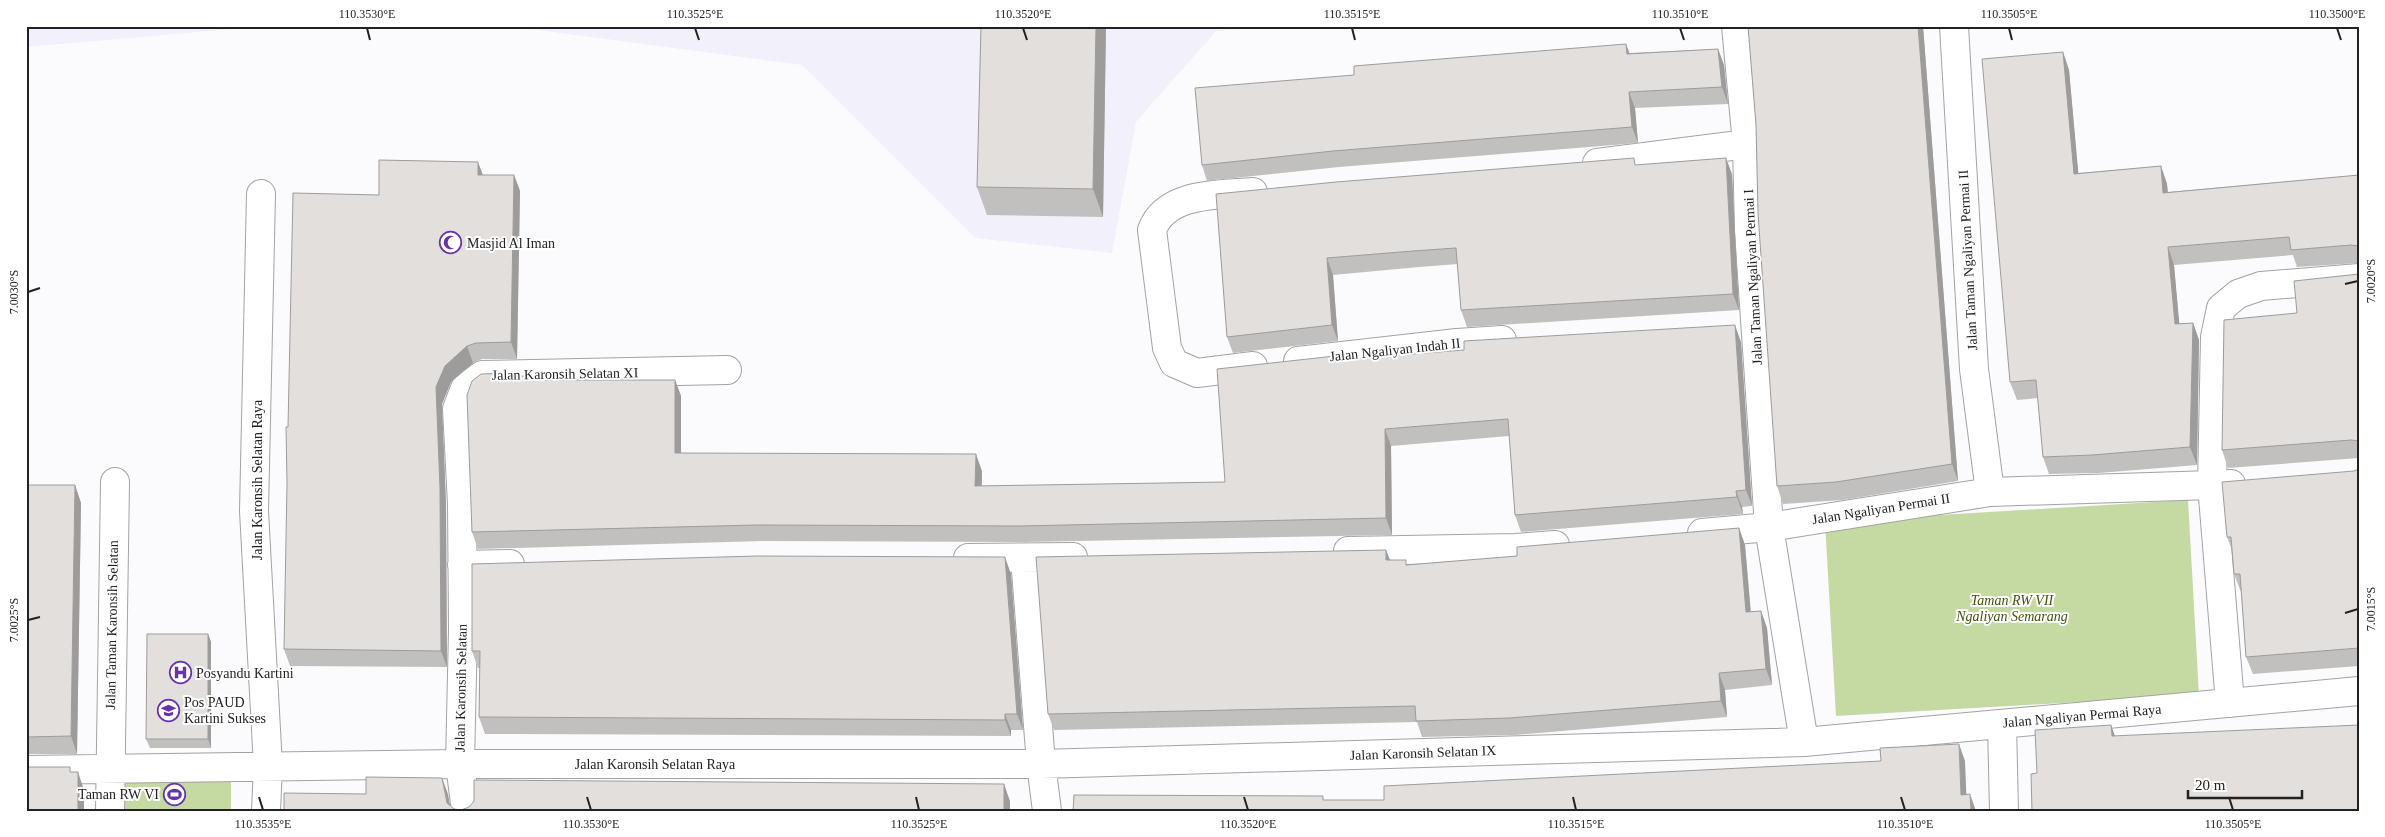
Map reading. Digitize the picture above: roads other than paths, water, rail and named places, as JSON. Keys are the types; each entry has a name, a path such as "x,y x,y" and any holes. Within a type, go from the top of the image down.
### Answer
{"street":[{"name":"Jalan Taman Ngaliyan Permai I","path":"1736,26 1747,144 1745,326 1769,527"},
{"name":"Jalan Taman Ngaliyan Permai II","path":"1954,26 1974,369 1990,492"},
{"path":"1574,165 1623,162 1747,144"},
{"name":"Jalan Ngaliyan Indah II","path":"1282,189 1194,198 1170,208 1157,218 1152,230 1167,348 1174,363 1197,373 1457,343 1526,339"},
{"name":"Jalan Karonsih Selatan Raya","path":"261,194 254,510 268,766 266,811"},
{"path":"2230,703 2212,486 2215,337 2221,308 2238,294 2261,286 2359,278"},
{"name":"Jalan Karonsih Selatan XI","path":"462,565 462,504 457,409 465,388 482,376 727,370"},
{"name":"Jalan Taman Karonsih Selatan","path":"110,811 115,482"},
{"name":"Jalan Ngaliyan Permai II","path":"1682,534 1769,527 1990,492 2212,486 2251,482"},
{"path":"1769,527 1804,742"},
{"path":"1320,552 1516,548 1584,542"},
{"path":"947,558 1094,557"},
{"path":"1025,558 1041,764 1047,811"},
{"path":"462,565 539,563"},
{"name":"Jalan Karonsih Selatan","path":"462,565 460,764 466,811"},
{"name":"Jalan Ngaliyan Permai Raya","path":"1804,742 2359,691"},
{"path":"2002,724 2004,811"},
{"name":"Jalan Karonsih Selatan IX","path":"1041,764 1804,742"},
{"name":"Jalan Karonsih Selatan Raya","path":"268,766 460,764 1041,764"},
{"path":"26,770 268,766"}],"place":[{"name":"Masjid Al Iman","path":"451,243"},
{"name":"Posyandu Kartini","path":"180,673"},
{"name":"Pos PAUD Kartini Sukses","path":"168,710"},
{"name":"Taman RW VI","path":"175,794"}],"park label":[{"name":"Taman RW VII Ngaliyan Semarang","path":"2012,608"}]}
